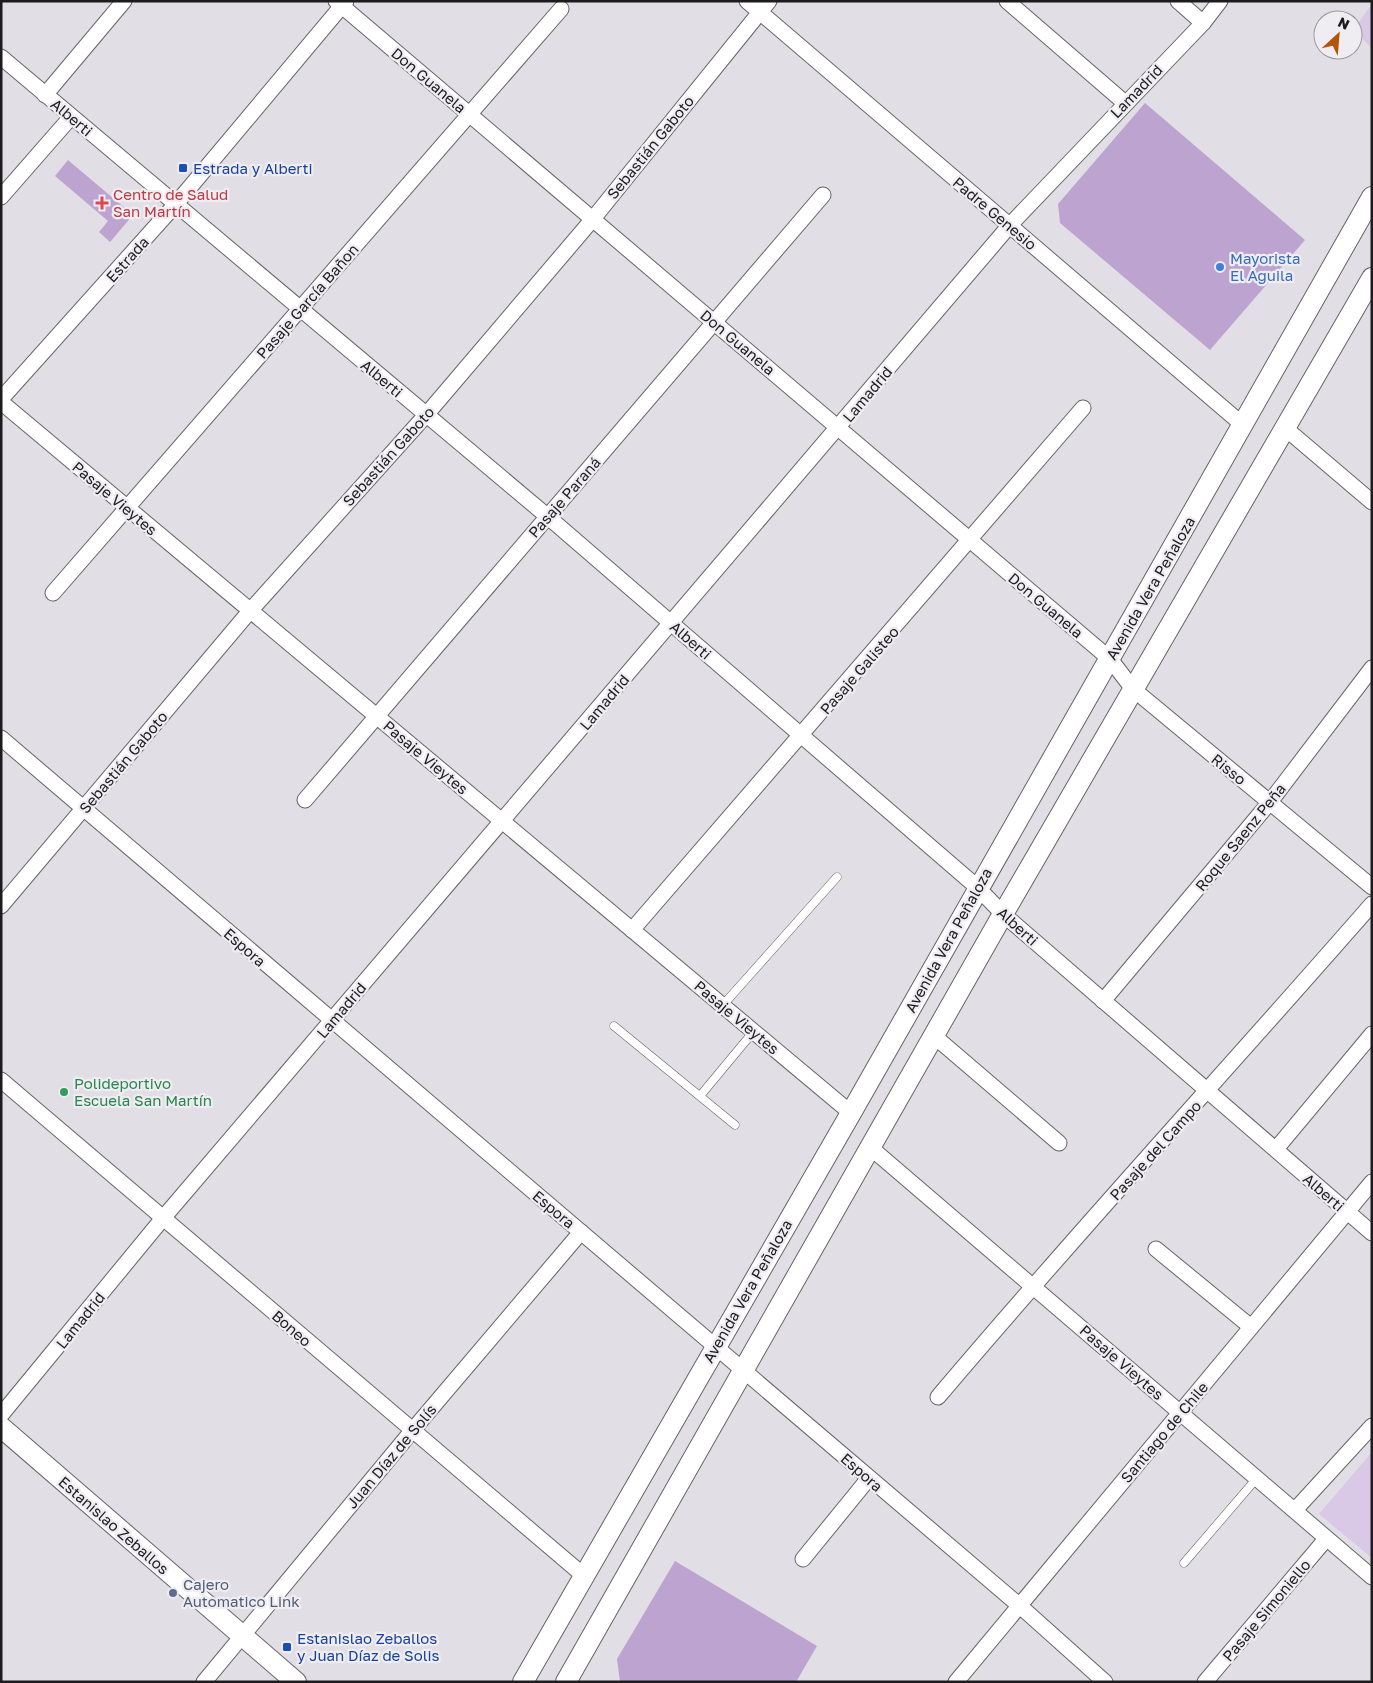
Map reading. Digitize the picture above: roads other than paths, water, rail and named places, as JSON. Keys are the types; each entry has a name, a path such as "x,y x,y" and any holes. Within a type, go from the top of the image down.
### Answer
{"main road":[{"name":"Avenida Vera Peñaloza","path":"523,1682 1110,660 1372,196"},
{"path":"566,1682 1003,914 1372,278"},
{"name":"Estanislao Zeballos","path":"1,1427 296,1682"}],"street":[{"path":"45,95 124,1"},
{"name":"Padre Genesio","path":"747,1 764,7 1010,226 1243,425"},
{"path":"1007,1 1124,103"},
{"path":"1178,1 1203,23"},
{"name":"Lamadrid","path":"1,1415 164,1217 1010,226 1124,103 1203,23 1220,1"},
{"name":"Don Guanela","path":"341,3 592,220 714,321 1110,660 1133,689"},
{"name":"Estrada","path":"1,401 175,205 341,3"},
{"name":"Sebastián Gaboto","path":"1,906 250,611 426,415 592,220 764,7"},
{"name":"Pasaje García Bañon","path":"53,593 560,9"},
{"name":"Alberti","path":"1,57 547,516 978,887 1003,914 1372,1233"},
{"path":"1,197 71,117"},
{"name":"Pasaje Paraná","path":"305,800 822,194"},
{"name":"Pasaje Vieytes","path":"1,401 851,1113"},
{"name":"Pasaje Galisteo","path":"632,930 802,736 1083,408"},
{"path":"1285,428 1372,502"},
{"name":"Roque Saenz Peña","path":"1103,1001 1270,802 1372,668"},
{"name":"Risso","path":"1133,689 1372,887"},
{"name":"Espora","path":"1,738 332,1022 743,1369 1020,1606 1105,1682"},
{"name":"Pasaje del Campo","path":"938,1396 1032,1285 1208,1091 1372,904"},
{"path":"1276,1149 1372,1034"},
{"path":"934,1036 1059,1143"},
{"name":"Boneo","path":"1,1080 583,1575"},
{"name":"Pasaje Vieytes","path":"871,1148 1372,1577"},
{"name":"Santiago de Chile","path":"956,1682 1372,1182"},
{"name":"Juan Díaz de Solís","path":"204,1682 412,1431 581,1232"},
{"path":"1156,1249 1251,1327"},
{"path":"1295,1510 1372,1426"},
{"path":"803,1559 869,1478"},
{"name":"Pasaje Simoniello","path":"1205,1682 1326,1539"}],"lane":[{"path":"723,1005 837,877"},
{"path":"614,1026 735,1125"},
{"path":"700,1096 754,1031"},
{"path":"1184,1563 1257,1478"}],"place":[{"name":"Estrada y Alberti","path":"183,168"},
{"name":"Centro de Salud San Martín","path":"102,203"},
{"name":"Mayorista El Aguila","path":"1220,267"},
{"name":"Polideportivo Escuela San Martín","path":"64,1092"},
{"name":"Cajero Automatico Link","path":"173,1593"},
{"name":"Estanislao Zeballos y Juan Díaz de Solis","path":"287,1647"}]}
